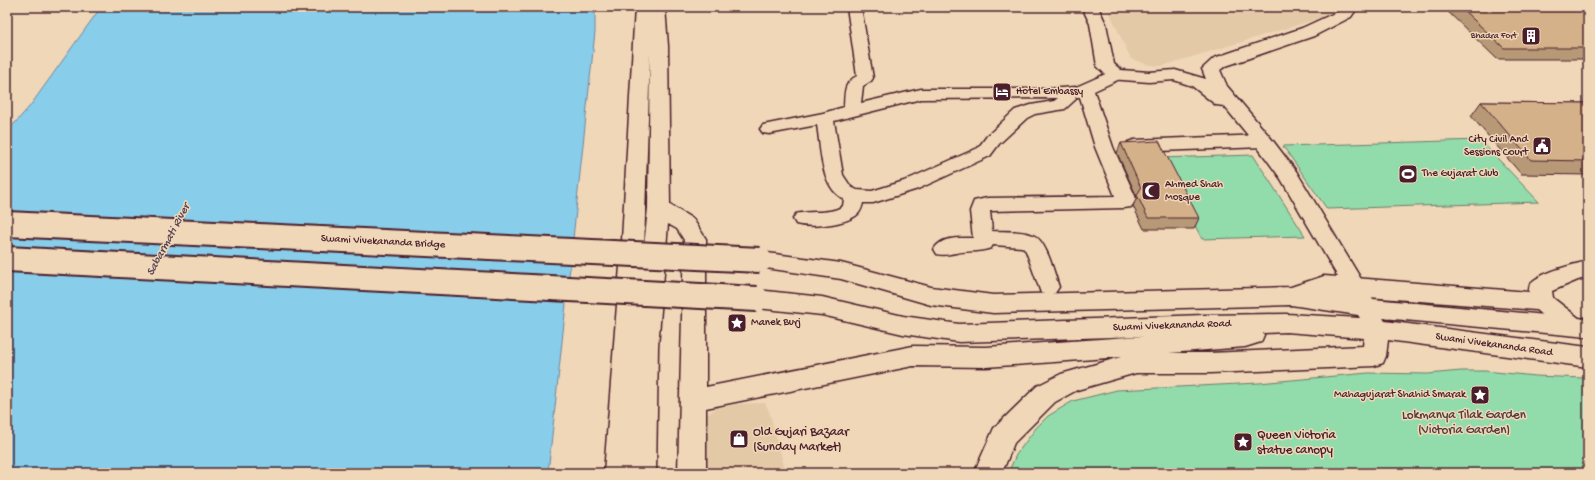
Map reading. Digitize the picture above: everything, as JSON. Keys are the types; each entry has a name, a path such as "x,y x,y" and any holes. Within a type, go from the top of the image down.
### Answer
{"main road":[{"path":"618,473 633,261 640,127 643,7"},
{"path":"642,473 646,346 659,208 657,7"},
{"path":"1090,7 1098,24 1121,62 1137,69 1177,68 1220,62 1308,32 1345,14 1350,7"},
{"path":"1098,24 1106,66 1116,75 1149,77 1175,76 1198,82 1240,114"},
{"path":"988,473 1003,436 1046,394 1070,381 1136,363 1210,363 1374,356 1377,329 1360,297 1289,176 1263,141 1218,88 1211,70 1220,62"},
{"path":"659,208 685,224 695,239 692,473"},
{"name":"Swami Vivekananda Bridge","path":"7,224 760,260 841,271 931,296 993,304 1224,297 1360,297"},
{"name":"Swami Vivekananda Road","path":"7,259 757,299 822,306 903,325 959,333 1224,324 1286,324 1377,329 1588,357"},
{"path":"1542,302 1540,287 1572,272 1588,269"},
{"path":"1360,297 1542,302 1580,327"},
{"path":"1360,297 1580,327"},
{"path":"693,400 913,356 1037,354 1245,337 1286,324"}],"street":[{"path":"852,110 855,83 865,78 854,7"},
{"path":"825,118 834,175 844,191 854,196 873,197 911,185 984,152 993,140 1022,114 1031,110 1059,105 1082,90 1116,75"},
{"path":"769,129 825,118 852,110 921,94 1046,94 1082,90"},
{"path":"944,249 953,246 980,245 984,243 980,211 981,206 1124,202 1126,200 1104,147 1095,116 1082,90"},
{"path":"1104,147 1263,141"},
{"path":"803,219 846,215 852,209 854,196"},
{"path":"984,238 1020,238 1032,243 1048,287"}],"shaded area":[{"path":"1107,7 1338,7 1334,14 1162,66 1150,65 1131,59"},
{"name":"Old Gujari Bazaar (Sunday Market)","path":"765,403 769,411 786,473 703,473 701,419 715,409 736,404"}],"green space":[{"name":"The Gujarat Club","path":"1480,140 1539,202 1327,209 1283,146"},
{"path":"1253,155 1305,236 1202,239 1160,158"},
{"name":"Lokmanya Tilak Garden (Victoria Garden)","path":"1461,371 1485,371 1535,376 1584,378 1588,383 1588,473 1008,473 1016,455 1036,428 1048,416 1073,401 1117,390 1259,383 1368,373 1428,374"}],"water":[{"name":"Sabarmati River","path":"101,7 595,7 595,32 548,473 7,473 7,132 30,106"}],"building":[{"name":"Bhadra Fort","path":"1460,7 1588,7 1588,48 1504,48"},
{"name":"City Civil And Sessions Court","path":"1481,102 1588,103 1588,161 1531,160"},
{"name":"Ahmed Shah Mosque","path":"1159,141 1199,218 1148,218 1137,195 1141,188 1121,143"}],"place":[{"name":"Bhadra Fort","path":"1531,36"},
{"name":"Hotel Embassy","path":"1002,92"},
{"name":"City Civil And Sessions Court","path":"1542,146"},
{"name":"The Gujarat Club","path":"1408,174"},
{"name":"Ahmed Shah Mosque","path":"1151,191"},
{"name":"Manek Burj","path":"737,323"},
{"name":"Mahagujarat Shahid Smarak","path":"1480,395"},
{"name":"Old Gujari Bazaar (Sunday Market)","path":"739,439"},
{"name":"Queen Victoria statue canopy","path":"1243,442"}]}
